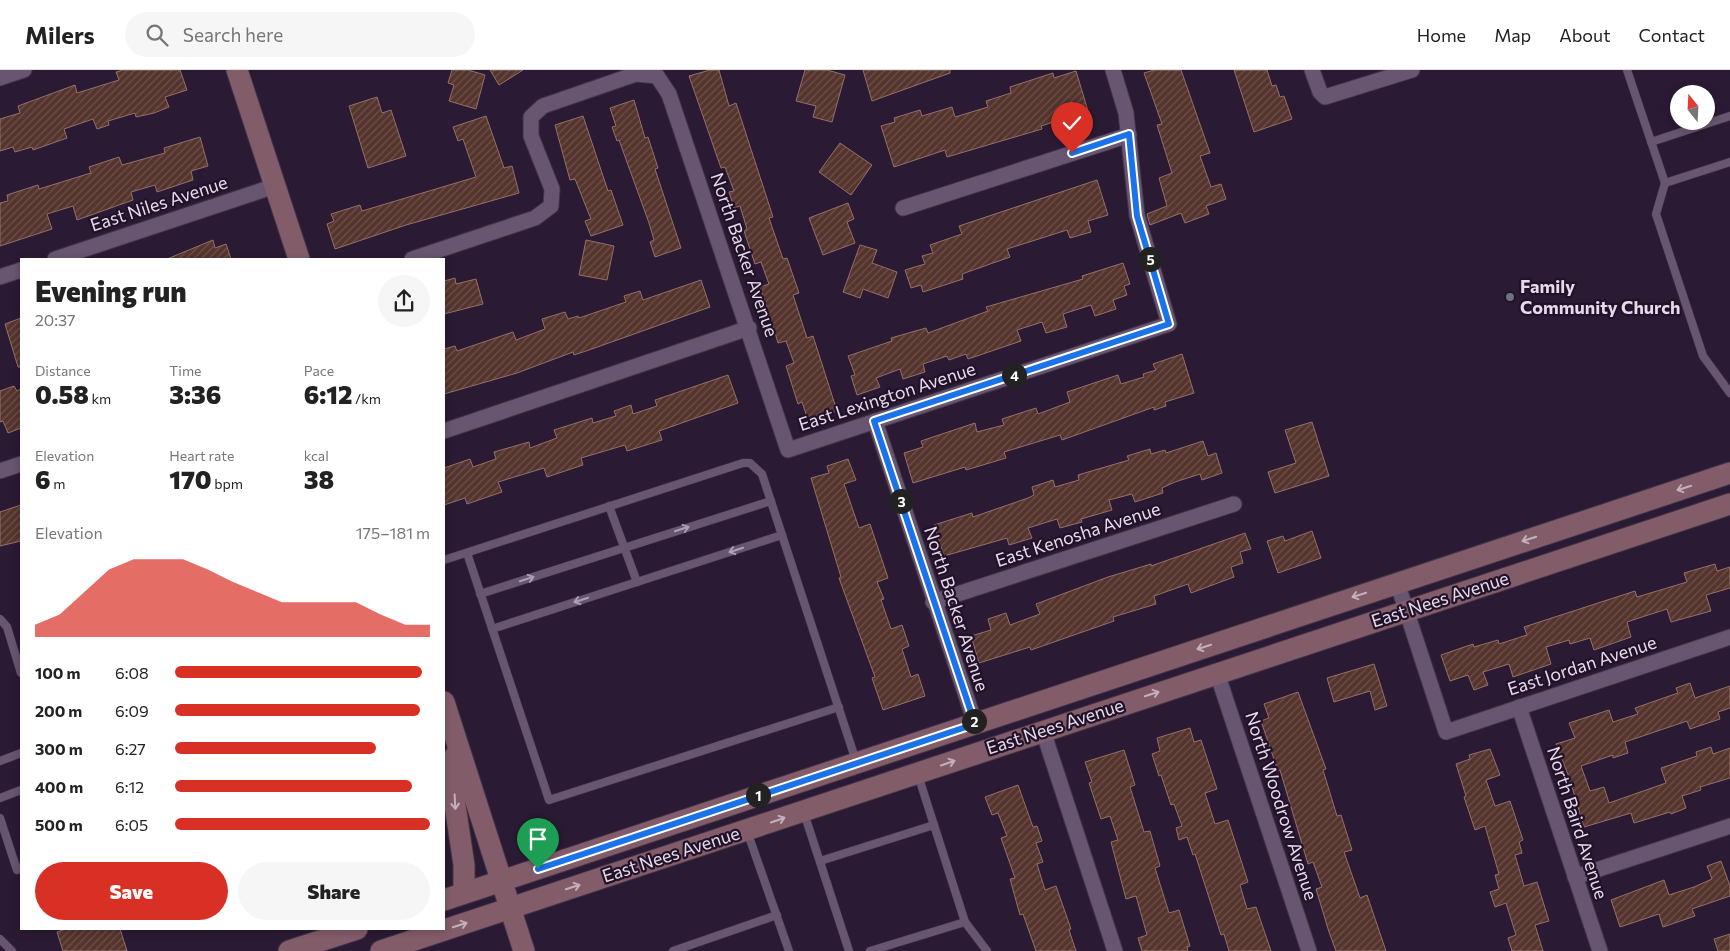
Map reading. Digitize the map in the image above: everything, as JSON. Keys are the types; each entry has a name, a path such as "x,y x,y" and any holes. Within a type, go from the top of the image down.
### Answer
{"main road":[{"path":"237,70 299,258"},
{"name":"East Nees Avenue","path":"445,900 1730,472"},
{"name":"East Nees Avenue","path":"445,930 1730,504"},
{"path":"445,709 455,805 464,865 464,893"},
{"path":"917,773 926,755 967,739 975,724"},
{"path":"449,737 502,881 524,951"},
{"path":"289,951 354,930"},
{"name":"East Nees Avenue","path":"381,951 444,930"}],"street":[{"path":"0,78 24,70"},
{"path":"903,208 1129,134 1126,113 1113,70"},
{"path":"1312,70 1320,92 1325,97 1412,70"},
{"name":"North Backer Avenue","path":"415,258 535,218 551,206 552,189 531,136 531,117 543,106 636,74 657,76 669,94 749,328 788,450"},
{"name":"East Lexington Avenue","path":"788,450 1169,324 1137,216 1129,134"},
{"name":"East Niles Avenue","path":"58,258 275,186"},
{"path":"0,277 20,270"},
{"path":"445,431 749,328"},
{"name":"North Backer Avenue","path":"874,421 975,724"},
{"path":"0,471 20,464"},
{"name":"East Kenosha Avenue","path":"933,602 1234,504"},
{"path":"1397,582 1406,611"},
{"name":"East Jordan Avenue","path":"1406,611 1446,732 1730,637"},
{"name":"North Woodrow Avenue","path":"1217,673 1308,951"},
{"name":"North Baird Avenue","path":"1519,707 1600,951"},
{"path":"1043,730 1115,951"},
{"path":"1575,878 1730,826"}],"lane":[{"path":"1627,70 1665,183 1656,214 1703,356 1730,393"},
{"path":"1651,142 1730,116"},
{"path":"1665,183 1730,162"},
{"path":"445,560 748,462 760,470 857,762"},
{"path":"480,594 770,501"},
{"path":"609,506 637,582"},
{"path":"492,629 782,535"},
{"path":"467,553 549,800 839,707"},
{"path":"0,619 6,627 20,670"},
{"path":"0,761 20,754"},
{"path":"917,773 965,922 987,951"},
{"path":"0,798 20,790"},
{"path":"804,811 849,951"},
{"path":"0,818 17,870 20,868"},
{"path":"820,862 934,825"},
{"path":"747,831 789,951"},
{"path":"673,951 777,915"},
{"path":"870,951 965,922"},
{"path":"0,939 12,951"}],"building":[{"path":"123,70 180,70 187,90 165,97 169,107 154,113 136,117 135,113 108,121 109,125 97,129 93,119 64,129 67,138 33,150 32,147 15,152 13,147 0,151 0,119 20,113 18,106 75,85 77,93 119,80 116,72"},
{"path":"452,70 468,70 485,75 476,109 449,101 454,85 448,83"},
{"path":"490,70 523,70 499,85"},
{"path":"710,70 719,70 729,106 736,103 773,217 769,218 783,259 787,258 799,293 793,295 807,338 813,336 837,411 808,420 802,402 798,404 786,366 794,363 786,341 778,343 773,326 768,327 764,312 768,311 760,287 769,284 761,262 755,264 744,231 747,229 740,206 734,208 729,192 734,191 725,167 721,168 689,76"},
{"path":"805,70 827,70 845,75 832,122 813,117 816,106 796,101"},
{"path":"863,70 950,70 950,73 872,101"},
{"path":"1154,70 1181,70 1210,153 1200,156 1211,187 1221,184 1226,199 1206,206 1209,214 1185,223 1181,213 1150,225 1147,214 1167,206 1159,178 1172,173 1157,125 1162,124 1144,73"},
{"path":"1234,70 1267,70 1272,86 1276,85 1280,97 1284,96 1292,119 1254,132"},
{"path":"1076,71 1088,111 1041,126 1042,129 947,157 945,150 894,167 881,126 895,122 894,118 920,110 922,116 952,107 955,117 988,107 986,101 1011,93 1010,87 1053,73 1054,78"},
{"path":"377,97 382,113 391,110 406,156 368,168 349,106"},
{"path":"634,100 645,138 648,137 658,168 655,169 681,248 655,257 650,242 654,240 649,223 619,140 617,141 612,127 616,126 610,108"},
{"path":"486,116 504,168 512,166 519,193 406,225 335,249 327,224 334,221 331,214 360,205 362,211 476,177 463,139 458,141 453,127"},
{"path":"583,116 608,191 611,190 623,225 591,236 585,221 591,219 575,179 570,180 555,125"},
{"path":"200,137 208,166 191,171 193,180 157,192 155,185 131,192 133,200 77,220 73,206 47,214 52,229 0,246 0,203 8,201 7,195 38,185 39,189 91,173 89,167 119,157 122,165 165,153 164,148"},
{"path":"840,143 872,165 851,195 819,172"},
{"path":"1097,180 1108,215 1088,221 1091,232 1070,238 1067,230 1007,249 1010,257 962,274 963,279 923,292 921,285 911,288 905,270 925,264 922,256 933,253 930,245 962,234 959,226"},
{"path":"848,203 854,219 847,222 855,243 823,255 809,218"},
{"path":"213,240 215,248 226,244 231,258 169,258"},
{"path":"586,240 614,246 607,280 579,275"},
{"path":"860,245 877,250 872,263 897,272 888,298 863,289 860,298 843,292"},
{"path":"1123,263 1130,284 1124,286 1127,295 1113,300 1116,309 1095,316 1091,305 1063,314 1067,327 1046,333 1042,322 1017,330 1021,341 968,359 966,354 949,360 947,356 923,364 925,372 903,379 900,369 876,378 880,387 857,395 851,376 855,375 848,356 892,341 891,338 926,328 928,333 988,311 986,307 1083,279 1082,276"},
{"path":"455,278 456,284 476,279 483,304 445,314 445,281"},
{"path":"701,280 710,307 574,355 573,352 517,373 445,394 445,349 455,346 457,351 513,332 516,340 545,329 542,319 565,312 568,319 578,316 579,318 626,302 624,296 640,291 643,300"},
{"path":"20,318 20,367 18,367 5,324"},
{"path":"1182,354 1194,393 1165,402 1166,406 1154,410 1154,407 1062,440 1060,435 1004,452 1006,458 966,470 965,467 913,483 904,453 923,447 921,441 975,423 977,432 1004,425 1002,419 1036,408 1038,414 1070,402 1067,392 1118,375 1121,384 1144,377 1143,374 1156,370 1153,364"},
{"path":"728,375 738,403 659,431 662,440 627,451 625,445 581,458 583,465 547,477 544,468 498,482 502,492 467,504 465,498 445,505 445,468 470,459 473,467 496,459 494,452 529,442 530,448 557,438 554,430 592,418 593,423 616,416 614,411 631,405 633,414 657,406 655,400"},
{"path":"14,386 17,391 20,390 20,428 8,433 3,421 0,422 0,391"},
{"path":"1312,422 1329,476 1275,493 1268,472 1296,463 1285,430"},
{"path":"1203,441 1208,456 1216,453 1222,473 1202,480 1200,474 1175,482 1162,488 1163,493 1135,502 1132,494 1109,500 1112,510 1081,519 1082,522 1060,528 1057,519 1028,528 1032,538 1009,545 1007,538 944,556 934,525 972,513 973,517 1028,498 1034,495 1032,487 1053,480 1055,487 1079,480 1078,475 1129,460 1127,456 1150,449 1151,454 1165,450 1166,453"},
{"path":"848,459 856,480 844,484 859,528 870,524 888,578 877,582 884,599 881,600 891,629 902,625 909,646 902,649 911,677 918,674 925,696 883,710 872,678 875,677 839,578 841,577 811,478 829,473 827,466"},
{"path":"20,505 20,541 0,546 0,512"},
{"path":"1312,531 1321,558 1278,573 1267,541 1283,536 1285,541"},
{"path":"1245,533 1251,549 1240,552 1243,563 1231,567 1234,577 1191,593 1188,584 1154,596 1156,604 1113,617 1114,621 1031,650 1030,647 979,663 971,636 991,630 988,619 1006,613 1010,625 1040,614 1036,604 1108,577 1151,564 1151,566"},
{"path":"1715,564 1717,571 1730,567 1730,588 1706,595 1711,611 1671,622 1667,609 1627,622 1631,637 1594,650 1590,638 1570,644 1569,640 1546,647 1551,664 1513,677 1509,664 1483,672 1488,685 1474,690 1468,675 1450,681 1441,655 1473,644 1474,647 1498,640 1499,644 1527,635 1524,627 1635,591 1637,597 1687,582 1684,573"},
{"path":"1374,664 1387,706 1375,710 1370,691 1334,702 1327,678"},
{"path":"1690,683 1695,698 1730,686 1730,708 1718,712 1720,719 1690,729 1687,721 1625,742 1628,753 1613,758 1613,755 1581,766 1590,791 1604,787 1609,803 1666,783 1661,768 1697,756 1696,752 1711,747 1713,754 1730,748 1730,778 1700,787 1701,790 1682,796 1686,808 1671,814 1670,812 1634,823 1631,813 1584,827 1569,777 1556,744 1575,738 1569,723 1609,710 1613,722 1638,714 1635,708 1678,693 1676,688"},
{"path":"1298,692 1326,769 1323,770 1337,816 1341,815 1352,850 1344,852 1360,898 1367,895 1386,951 1336,951 1329,932 1316,889 1322,887 1313,862 1308,864 1280,770 1278,771 1261,721 1269,718 1264,704"},
{"path":"1190,728 1194,742 1201,740 1217,789 1205,793 1215,824 1228,820 1248,882 1240,885 1247,909 1256,907 1271,951 1229,951 1224,934 1221,935 1195,854 1193,855 1187,837 1179,840 1176,828 1182,826 1174,804 1171,805 1152,754 1160,751 1157,738"},
{"path":"1490,749 1500,775 1486,780 1495,806 1510,801 1523,840 1519,842 1522,853 1515,855 1524,886 1537,882 1549,921 1535,925 1543,951 1512,951 1508,938 1516,935 1506,903 1495,907 1490,892 1499,889 1495,875 1499,874 1485,826 1475,830 1464,797 1466,796 1456,764 1470,759 1469,755"},
{"path":"1124,750 1135,785 1130,787 1144,832 1150,831 1160,866 1155,868 1169,913 1179,910 1190,946 1187,947 1188,951 1142,951 1138,938 1147,935 1136,896 1126,899 1111,842 1118,840 1110,816 1101,819 1089,783 1092,782 1085,762"},
{"path":"1018,785 1033,827 1037,826 1042,841 1036,843 1043,862 1037,864 1045,890 1056,886 1071,929 1069,930 1076,951 1036,951 1023,914 1020,915 1010,879 1015,878 1001,838 1007,836 998,813 992,815 985,797"},
{"path":"1721,861 1730,886 1730,896 1692,909 1695,916 1663,927 1659,914 1620,927 1611,900 1664,880 1669,895 1694,887 1712,879 1707,866"},
{"path":"63,930 120,930 127,951 63,951 57,932"},
{"path":"1730,934 1730,951 1718,951 1714,939"}],"place":[{"name":"Family Community Church","path":"1510,297"}],"route":[{"path":"538,869 975,724 874,421 1169,324 1137,216 1129,134 1072,153"}]}
